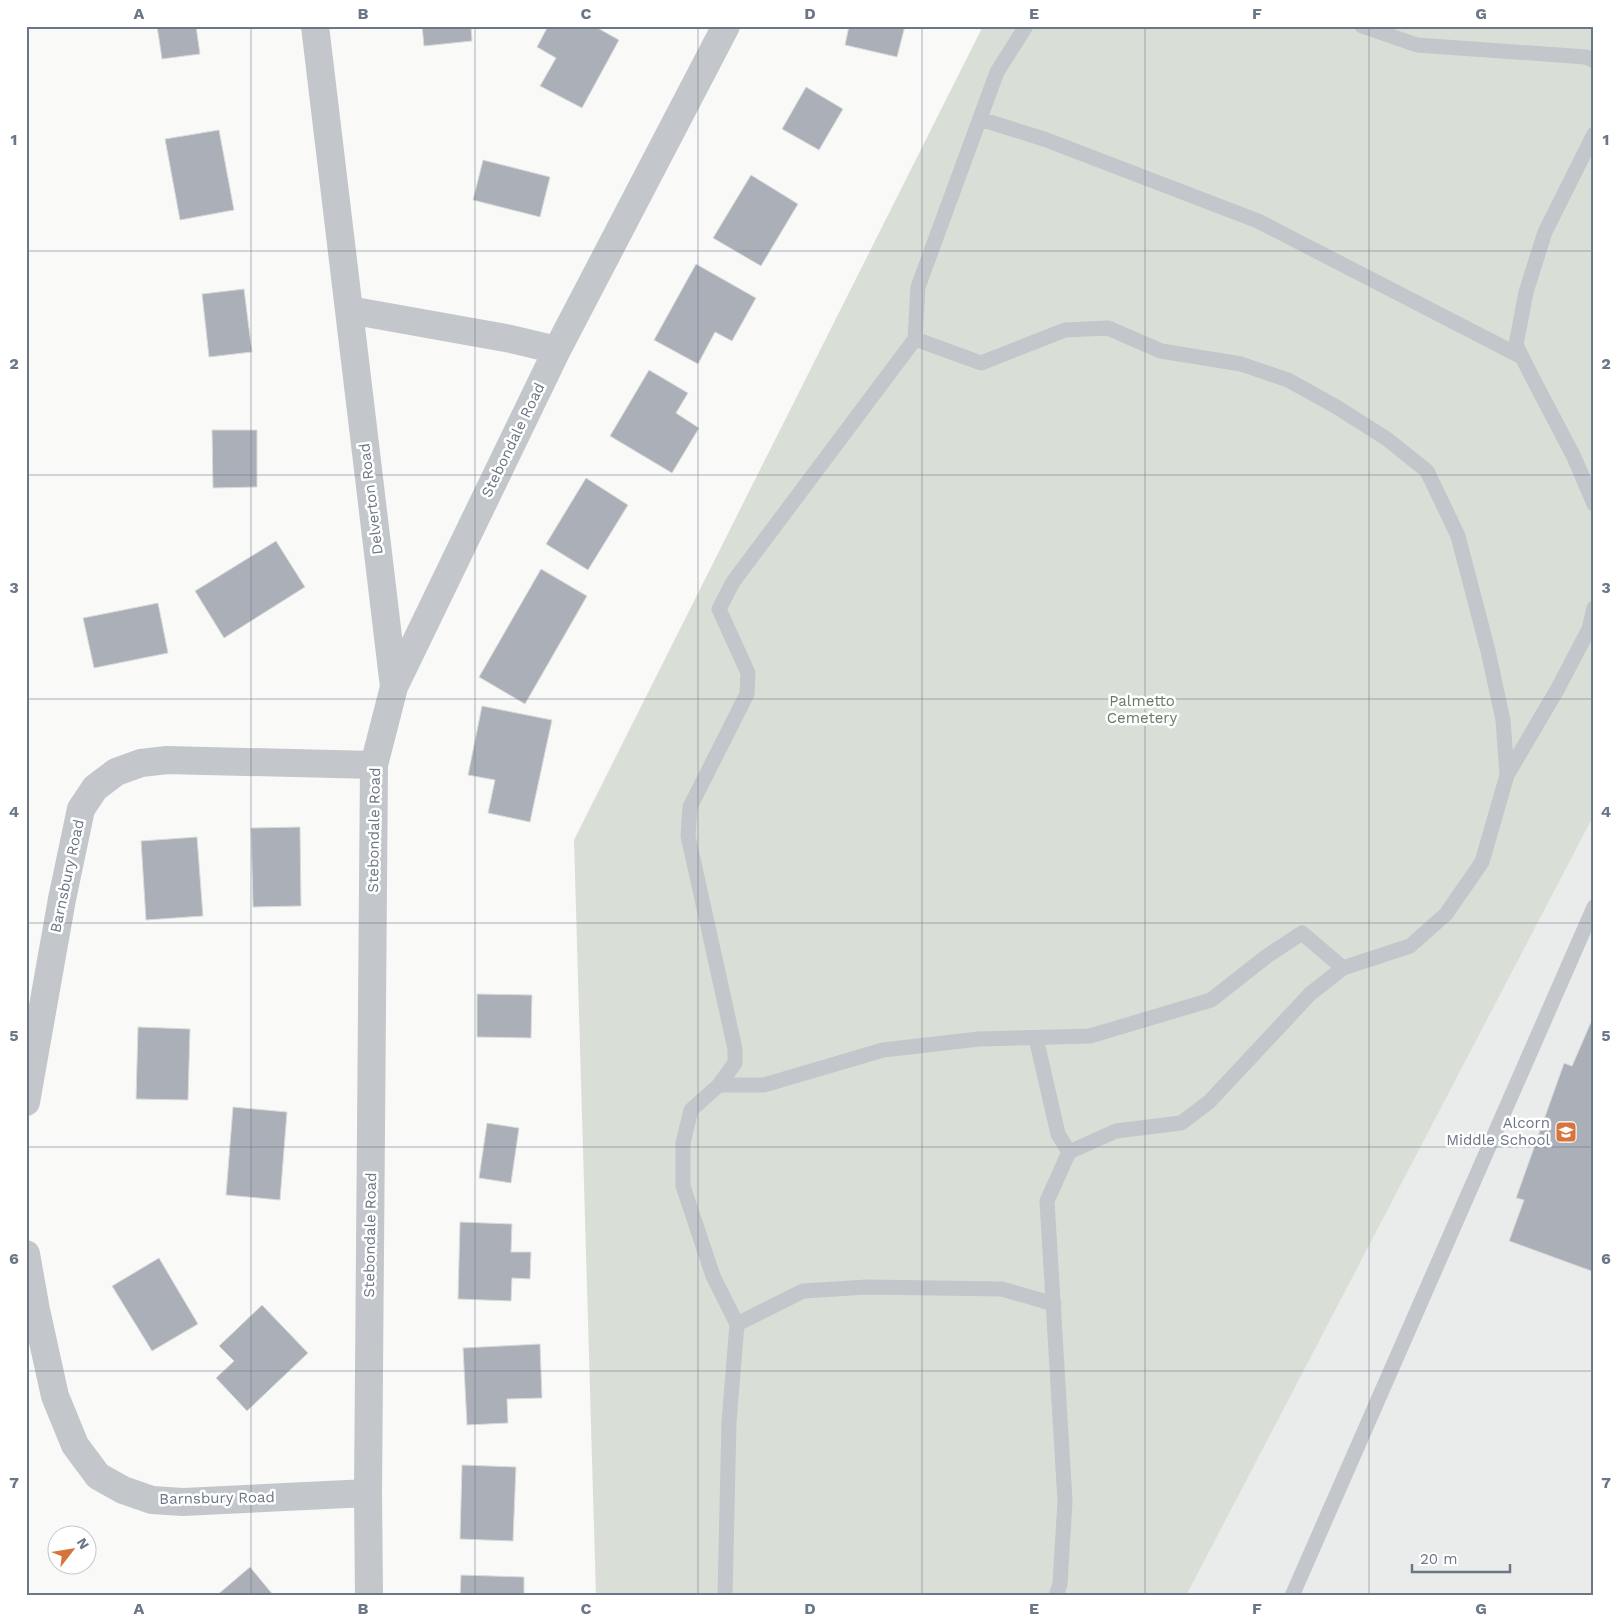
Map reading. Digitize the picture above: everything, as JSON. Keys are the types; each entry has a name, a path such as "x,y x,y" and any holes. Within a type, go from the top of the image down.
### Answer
{"street":[{"name":"Delverton Road","path":"315,26 394,687"},
{"name":"Stebondale Road","path":"369,1596 368,1493 374,765 394,687 557,350 726,26"},
{"path":"349,310 511,339 557,350"},
{"name":"Barnsbury Road","path":"26,1102 62,898 81,809 95,788 116,772 141,763 167,760 374,765"},
{"name":"Barnsbury Road","path":"26,1254 55,1396 75,1445 98,1476 123,1490 152,1500 183,1502 368,1493"}],"lane":[{"path":"725,1596 729,1422 737,1324 713,1276 683,1186 683,1143 690,1110 719,1084 735,1063 735,1049 688,836 690,808 747,694 748,673 719,609 733,582 915,339 918,287 997,72 1026,26"},
{"path":"1362,26 1417,45 1586,57 1594,61"},
{"path":"980,120 1044,139 1258,221 1522,357"},
{"path":"1594,134 1545,232 1526,292 1516,345 1574,457 1594,504"},
{"path":"915,339 981,363 1064,330 1108,328 1162,351 1241,364 1288,380 1335,406 1387,439 1427,471 1458,536 1504,720 1508,775"},
{"path":"1056,1596 1060,1584 1065,1501 1047,1200 1069,1152 1116,1131 1181,1123 1209,1102 1310,994 1343,968 1410,946 1446,914 1482,862 1508,775 1557,690 1589,629 1594,608"},
{"path":"1292,1596 1594,907"},
{"path":"719,1084 764,1084 883,1050 979,1039 1090,1036 1211,1000 1267,956 1302,933 1343,968"},
{"path":"1036,1038 1058,1134 1069,1152"},
{"path":"737,1324 803,1291 867,1287 1002,1289 1054,1304"}],"shaded area":[{"path":"1594,815 1594,1596 1186,1596"}],"green space":[{"name":"Palmetto Cemetery","path":"983,26 1594,26 1594,815 1186,1596 596,1596 574,840"}],"building":[{"path":"157,26 196,26 200,54 162,59"},
{"path":"422,26 471,26 472,41 424,46"},
{"path":"548,26 594,26 619,40 582,108 540,86 556,58 537,47"},
{"path":"849,26 905,26 897,57 845,45"},
{"path":"806,87 843,109 819,150 782,129"},
{"path":"219,130 234,210 180,220 165,139"},
{"path":"483,160 550,177 540,217 473,200"},
{"path":"751,175 798,204 761,266 713,238"},
{"path":"696,264 756,298 732,341 715,332 698,364 654,340"},
{"path":"244,289 252,352 209,357 202,294"},
{"path":"649,370 688,393 676,413 699,428 672,473 610,436"},
{"path":"212,430 257,430 257,487 213,488"},
{"path":"586,478 628,505 588,570 546,544"},
{"path":"276,541 305,587 224,638 195,591"},
{"path":"541,569 587,596 525,704 479,677"},
{"path":"158,603 168,653 94,668 83,618"},
{"path":"482,706 552,720 530,822 488,813 495,780 468,775"},
{"path":"300,827 301,906 253,907 251,828"},
{"path":"197,837 203,916 146,920 141,841"},
{"path":"477,994 532,995 531,1038 477,1037"},
{"name":"Alcorn Middle School","path":"1594,1015 1594,1272 1509,1241 1524,1200 1516,1198 1564,1063 1572,1066"},
{"path":"138,1027 190,1029 188,1100 136,1099"},
{"path":"233,1107 287,1112 280,1200 226,1195"},
{"path":"487,1123 519,1128 511,1183 479,1178"},
{"path":"460,1222 512,1224 511,1252 531,1252 530,1279 512,1278 511,1301 458,1299"},
{"path":"159,1258 198,1324 152,1351 112,1286"},
{"path":"262,1305 308,1353 247,1411 216,1378 234,1361 219,1346"},
{"path":"540,1344 542,1398 507,1399 508,1423 467,1425 463,1348"},
{"path":"462,1465 516,1467 513,1541 460,1539"},
{"path":"250,1567 274,1596 216,1596"},
{"path":"461,1575 524,1577 524,1596 460,1596"}],"place":[{"name":"Alcorn Middle School","path":"1566,1132"}]}
